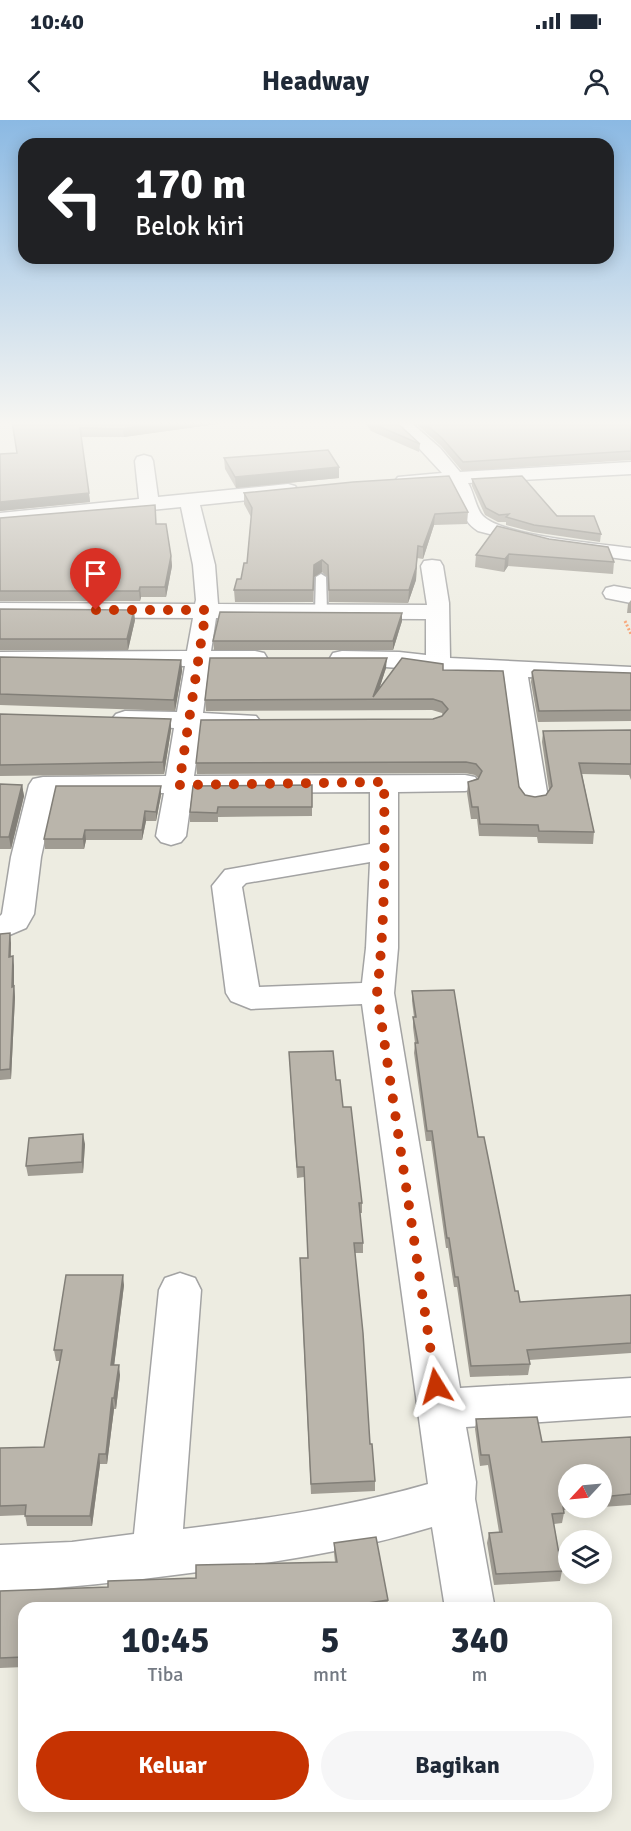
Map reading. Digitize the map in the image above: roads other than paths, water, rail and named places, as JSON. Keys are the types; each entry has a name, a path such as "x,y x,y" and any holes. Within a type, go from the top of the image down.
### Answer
{"street":[{"path":"0,519 181,501"},
{"path":"171,836 206,610 204,565 189,501"},
{"path":"467,501 474,519 481,525 506,534 631,554"},
{"path":"432,566 438,612 438,664"},
{"path":"0,610 438,612"},
{"path":"0,659 276,658"},
{"path":"321,658 399,659 515,669 631,674"},
{"path":"515,669 535,732 534,798"},
{"path":"107,719 270,721"},
{"path":"384,782 385,850 382,948 377,993 452,1482 451,1499 469,1602"},
{"path":"0,929 15,921 18,914 26,857 32,785 465,783"},
{"path":"377,993 251,998 244,995 241,991 227,886 236,876 385,850"},
{"path":"156,1554 180,1290"},
{"path":"440,1409 631,1397"},
{"path":"0,1568 72,1565 244,1544 381,1520 451,1499"}],"lane":[{"path":"321,577 321,612"}]}
